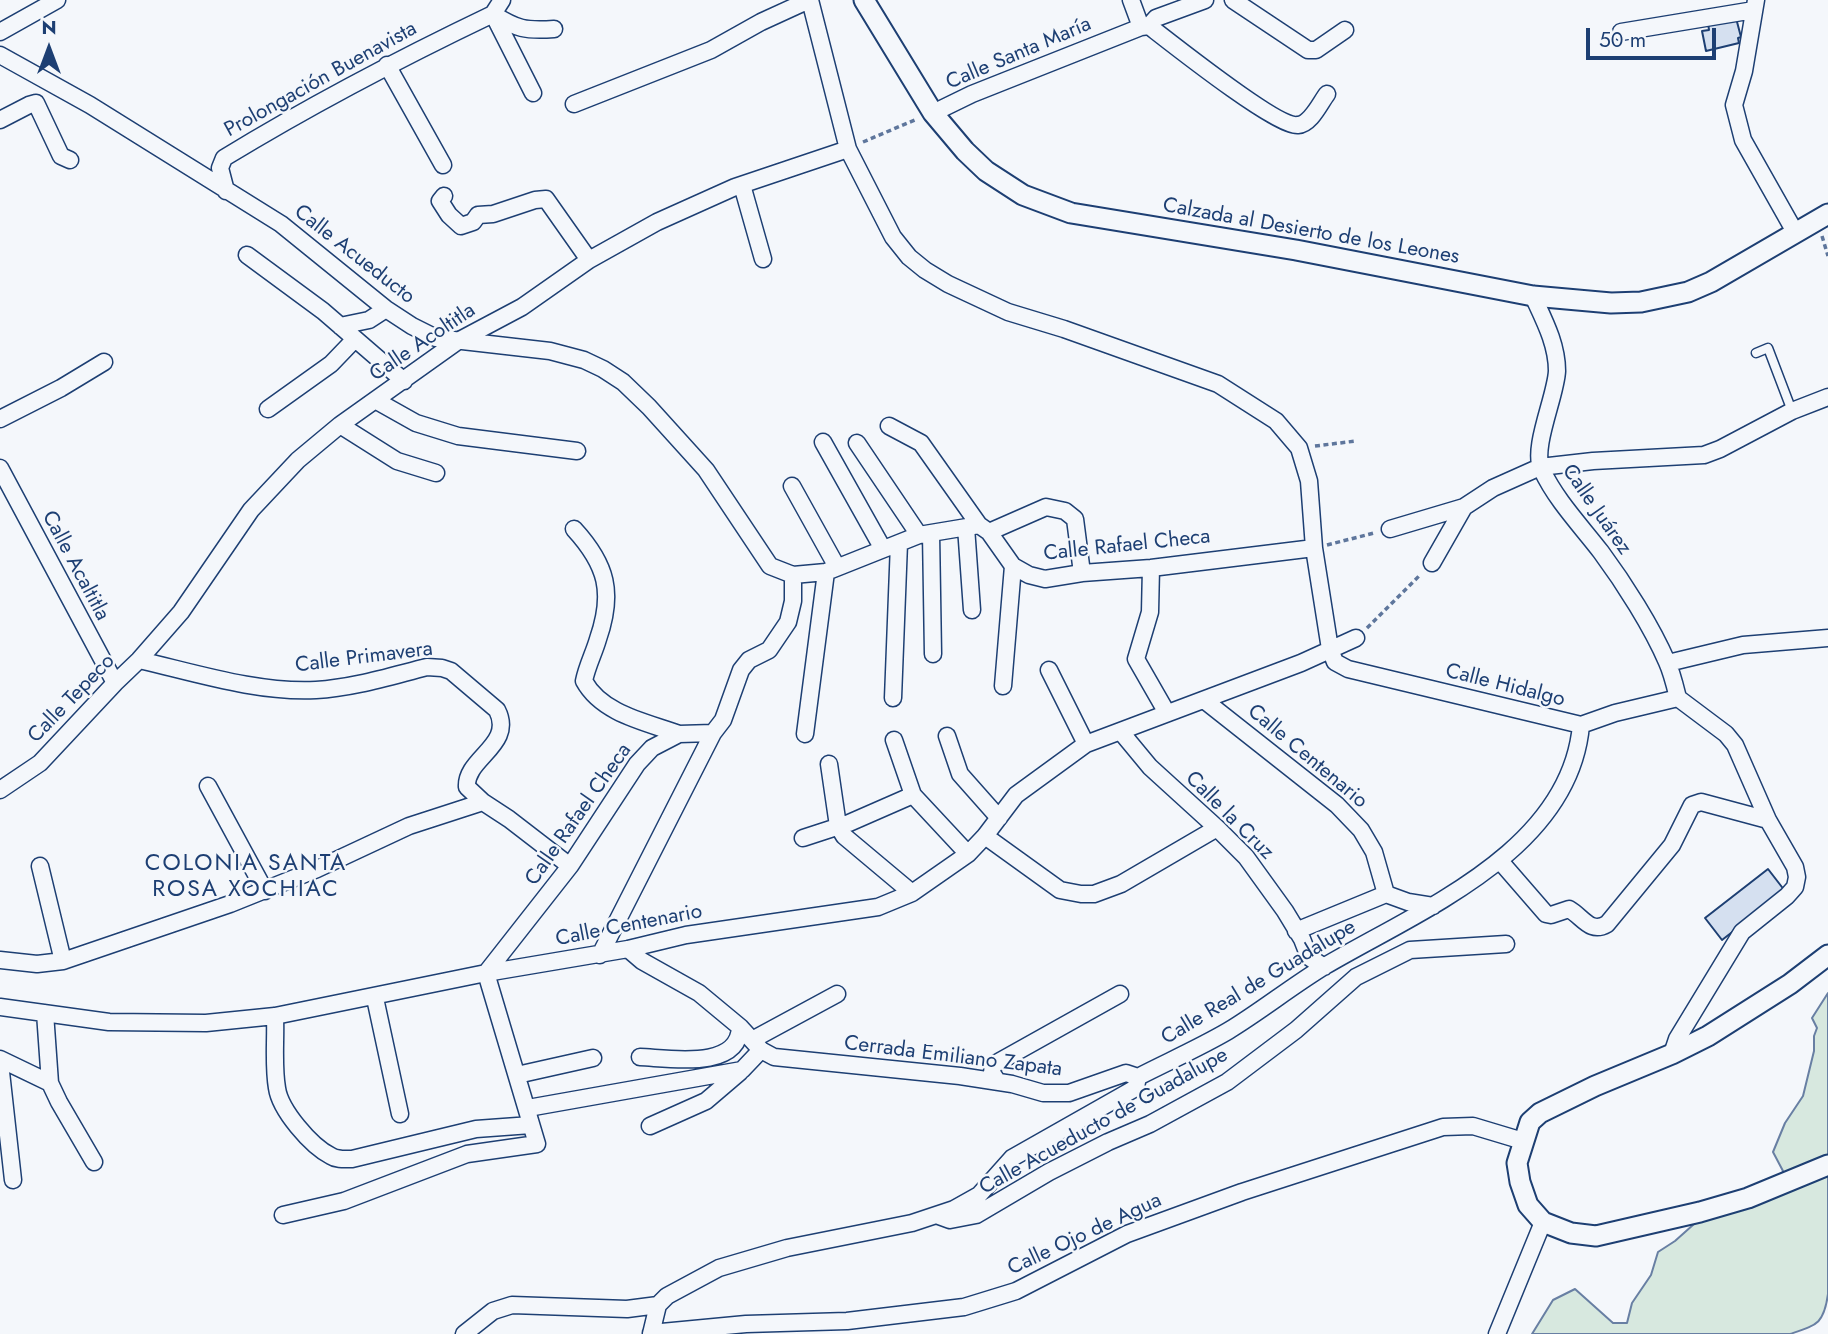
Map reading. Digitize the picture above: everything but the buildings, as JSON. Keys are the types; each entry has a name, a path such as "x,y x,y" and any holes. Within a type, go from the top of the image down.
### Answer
{"street":[{"path":"6,58 0,33 57,0"},
{"path":"574,104 711,50 761,22 809,0 848,149 893,237 909,257 948,284 1008,312 1088,337 1218,384 1276,421 1299,448 1309,481 1314,548 1330,649"},
{"name":"Calzada al Desierto de los Leones","path":"864,0 933,113 965,151 986,171 1023,195 1071,213 1296,250 1533,296 1611,303 1641,302 1688,292 1711,282 1828,214"},
{"path":"1131,0 1145,26 1254,103 1294,126 1303,125 1327,94"},
{"name":"Calle Santa María","path":"933,113 972,94 1205,0"},
{"path":"1233,0 1308,50 1316,50 1345,30"},
{"path":"1621,32 1755,5 1744,71 1734,105 1736,120 1743,141 1795,232"},
{"path":"497,7 515,28 529,31 554,29"},
{"path":"497,7 533,93"},
{"name":"Prolongación Buenavista","path":"226,191 220,168 224,158 387,65 497,7"},
{"name":"Calle Acueducto","path":"6,58 90,105 281,224 386,309 436,338 550,351 584,360 613,376 649,407 706,470 770,566 793,575"},
{"path":"387,65 443,165"},
{"path":"33,72 36,103 61,156 71,160"},
{"path":"0,120 36,103"},
{"name":"Calle Acoltitla","path":"139,660 181,612 251,510 298,460 340,425 458,341 522,307 589,260 657,222 742,185 848,149"},
{"path":"742,185 762,259"},
{"path":"444,196 440,201 443,207 461,226 473,222 478,215 493,214 546,199 589,260"},
{"path":"247,255 295,292 305,296 404,381"},
{"name":"Calle Juárez","path":"1533,296 1556,353 1557,373 1552,400 1543,424 1540,467 1563,503 1604,556 1648,626 1668,663 1678,698"},
{"path":"340,326 369,320 386,309"},
{"path":"268,409 331,364 355,339"},
{"path":"0,419 61,388 104,362"},
{"path":"1390,529 1464,508 1493,488 1540,467 1593,461 1704,455 1792,411 1828,397"},
{"path":"375,400 416,423 458,436 577,451"},
{"path":"340,425 397,461 436,473"},
{"path":"889,426 921,443 978,528 1013,566 1003,686"},
{"path":"823,442 883,549"},
{"path":"857,443 925,534 933,654"},
{"name":"Calle Acaltitla","path":"0,468 115,683"},
{"path":"792,486 832,569 805,734"},
{"path":"600,955 713,733 723,720 741,670 749,660 769,650 788,622 793,601 793,575 832,569 925,534 978,528 1046,507 1065,510 1075,519 1082,573"},
{"path":"1432,562 1464,508"},
{"path":"972,610 978,528"},
{"path":"574,529 587,543 600,566 607,589 607,608 584,681 590,692 600,701 619,712 679,734"},
{"path":"893,698 899,543"},
{"name":"Calle Rafael Checa","path":"1013,566 1029,575 1045,579 1314,548"},
{"path":"1151,568 1150,612 1136,659 1167,713"},
{"name":"Calle Centenario","path":"0,1007 109,1022 206,1023 275,1016 375,998 486,973 600,955 685,935 878,907 912,893 968,853 985,836 1016,795 1086,744 1301,663 1356,638"},
{"path":"1668,663 1743,645 1828,638"},
{"name":"Calle Hidalgo","path":"1330,649 1335,662 1348,669 1581,725 1615,713 1678,698"},
{"name":"Calle Tepeco","path":"0,790 40,763 139,660"},
{"name":"Calle Primavera","path":"139,660 275,689 316,690 342,687 428,667 451,671 497,710 502,719 498,737 470,773 466,783 468,789 483,802"},
{"path":"1049,670 1086,744"},
{"path":"1672,1054 1677,1038 1742,932 1795,887 1797,877 1795,867 1768,820 1735,745 1726,734 1678,698"},
{"name":"Calle Centenario","path":"1204,700 1327,797 1353,822 1374,852 1386,894"},
{"name":"Calle Real de Guadalupe","path":"658,1305 675,1290 744,1259 912,1223 954,1209 979,1195 1012,1158 1132,1090 1136,1087 1138,1077 1227,1031 1324,967 1433,906 1500,862 1560,794 1579,748 1581,725"},
{"name":"Calle la Cruz","path":"1121,732 1150,767 1246,858 1285,911 1302,939 1309,957 1324,967"},
{"name":"Calle Rafael Checa","path":"486,973 570,866 637,764 652,748 679,734 713,733"},
{"path":"947,736 960,774 999,818"},
{"path":"894,740 913,795 968,853"},
{"path":"830,764 838,826 844,836 912,893"},
{"path":"208,786 265,891"},
{"path":"803,838 913,795"},
{"path":"0,960 37,964 63,961 265,891 409,826 483,802 570,866"},
{"path":"1500,862 1546,914 1569,909 1594,928 1607,924 1672,845 1692,805 1701,802 1768,820"},
{"path":"985,836 1060,890 1094,894 1121,884 1217,828"},
{"path":"40,866 63,961"},
{"path":"1296,931 1386,894 1408,902 1433,906"},
{"name":"Calle Acueducto de Guadalupe","path":"937,1215 950,1220 976,1215 1048,1172 1108,1142 1150,1125 1227,1082 1296,1030 1356,977 1410,950 1506,944"},
{"path":"628,949 642,961 699,993 757,1045"},
{"path":"1828,955 1748,1012 1672,1054 1595,1086 1540,1113 1530,1122 1517,1163 1528,1205 1543,1222 1571,1233 1596,1236 1748,1198 1828,1165"},
{"path":"283,1215 344,1201 467,1154 537,1144 486,973"},
{"path":"650,1126 706,1101 742,1070 757,1045 837,994"},
{"path":"998,1082 992,1073 993,1065 1120,994"},
{"path":"375,998 400,1114"},
{"path":"45,1013 50,1083 94,1162"},
{"path":"275,1016 277,1089 284,1107 321,1150 333,1158 352,1159 529,1116 742,1070"},
{"path":"640,1057 706,1059 733,1046 740,1036 740,1027"},
{"name":"Cerrada Emiliano Zapata","path":"757,1045 774,1057 998,1082 1043,1093 1069,1093 1126,1073 1138,1077"},
{"path":"517,1074 593,1058"},
{"path":"13,1180 0,1061 50,1083"},
{"name":"Calle Ojo de Agua","path":"651,1334 746,1324 792,1329 964,1307 1016,1291 1127,1234 1242,1192 1443,1127 1473,1126 1523,1141"},
{"path":"1497,1334 1543,1222"},
{"path":"464,1334 493,1311 512,1305 627,1309 658,1305 651,1334"}],"lane":[{"path":"1756,353 1768,348 1792,411"}],"path":[{"name":"Calle Santa María","path":"848,149 933,113"},
{"path":"1299,448 1356,441"},
{"path":"1314,548 1390,529"},
{"path":"1356,638 1395,603 1432,562"}],"shaded area":[{"path":"1828,993 1828,1294 1824,1312 1818,1322 1790,1334 1532,1334 1553,1300 1575,1289 1613,1323 1627,1323 1632,1303 1651,1275 1658,1252 1675,1241 1712,1208 1777,1194 1783,1171 1773,1152 1785,1123 1803,1096 1817,1028 1812,1018"}],"district":[{"name":"COLONIA SANTA ROSA XOCHIAC","path":"246,877"}]}
